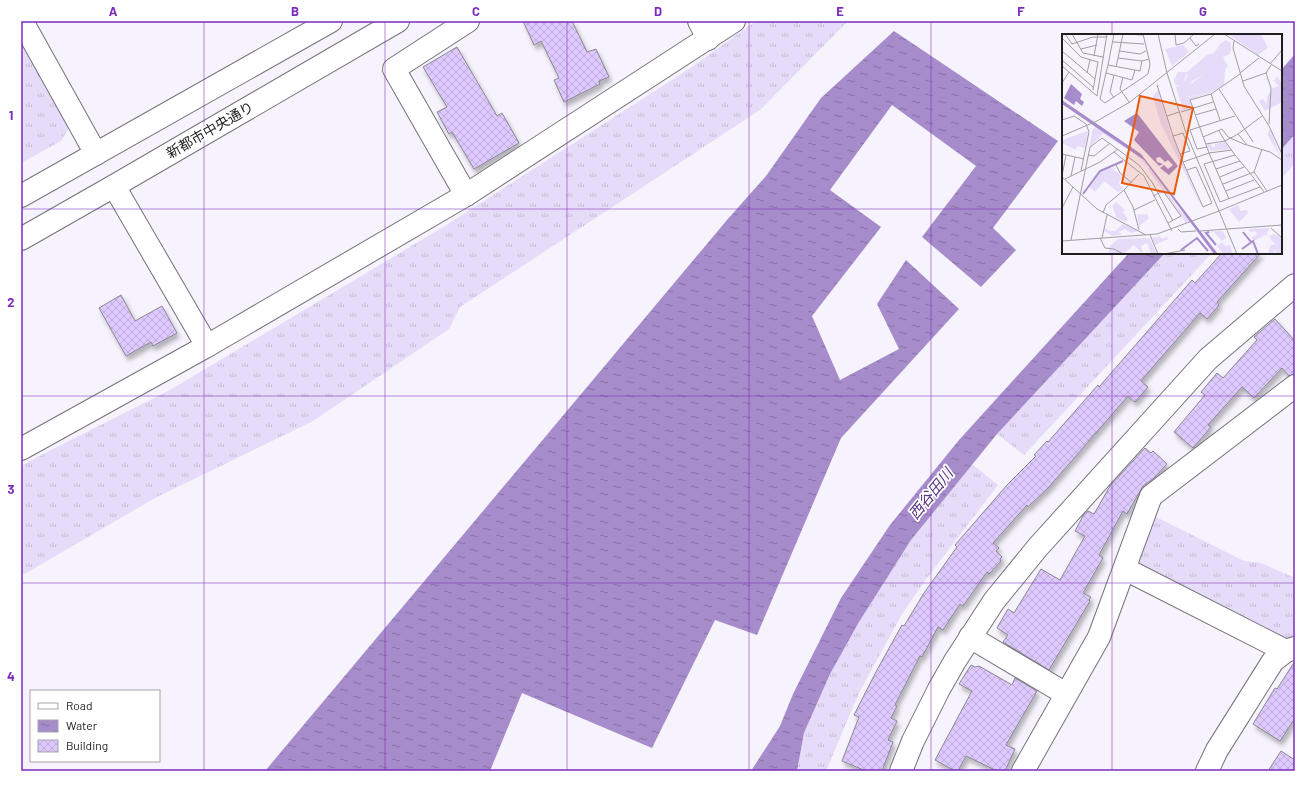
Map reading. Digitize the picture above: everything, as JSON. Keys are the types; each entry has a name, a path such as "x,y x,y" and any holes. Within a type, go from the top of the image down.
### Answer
{"main road":[{"path":"22,21 96,154"},
{"path":"21,196 331,21"},
{"name":"新都市中央通り","path":"21,239 398,21"},
{"path":"466,195 394,69 468,21"},
{"path":"21,449 207,346 466,195 703,30 734,21"},
{"path":"114,186 207,346"},
{"path":"901,771 913,740 939,689 970,636 994,601 1038,547 1208,359 1295,285"},
{"path":"1023,771 1100,637 1151,496 1295,386"},
{"path":"1125,569 1291,649"},
{"path":"970,636 1066,694"},
{"path":"1207,771 1217,750 1273,661 1291,649"}],"green space":[{"path":"756,21 848,21 760,110 460,307 449,329 313,421 155,498 21,576 21,466 170,390 445,226 689,69"},
{"path":"21,44 70,126 61,141 21,163"},
{"path":"1295,134 1295,163 1282,178 1282,149"},
{"path":"1164,254 1211,254 1024,455 997,434"},
{"path":"972,464 998,485 927,578 902,614 859,693 826,771 797,771 804,733 830,674 859,622 911,540"},
{"path":"1154,516 1244,561 1261,563 1295,578 1295,639 1284,638 1139,568 1136,562"}],"water":[{"path":"894,31 1058,141 993,228 1016,250 981,287 922,237 976,166 892,105 830,190 881,227 812,316 840,380 899,349 877,304 906,260 959,309 841,438 757,635 715,620 652,748 522,693 490,771 265,771 727,220 766,176 821,98"},
{"path":"1295,54 1295,134 1282,149 1282,69"},
{"name":"西谷田川","path":"1128,254 1164,254 997,434 911,540 859,622 830,674 804,733 797,771 751,771 780,726 793,694 841,598 890,525 959,440"}],"building":[{"path":"523,21 572,21 587,52 596,49 609,77 599,81 600,84 564,102 554,80 559,78 541,41 534,45"},
{"path":"457,47 497,116 502,113 519,143 474,169 452,132 449,134 437,112 447,107 423,67"},
{"path":"1221,254 1260,254 1217,302 1219,305 1207,319 1200,313 1141,381 1148,387 1135,402 1128,396 1049,487 1028,507 1027,505 993,543 999,548 996,551 1002,557 1000,559 1001,561 989,574 987,572 963,606 960,604 943,630 938,627 922,657 920,656 895,705 897,706 891,718 897,721 888,740 893,742 882,771 866,771 842,761 859,717 854,715 877,670 902,625 904,626 924,593 957,547 955,545 1007,485 1036,456 1034,455 1047,441 1048,442 1098,385 1099,387 1192,280 1195,283"},
{"path":"121,295 135,321 162,306 177,333 153,346 151,342 126,356 99,308"},
{"path":"1275,319 1295,341 1295,374 1289,376 1282,368 1254,398 1242,387 1208,425 1211,427 1193,448 1174,432 1205,395 1201,392 1217,373 1223,378 1257,340 1254,337"},
{"path":"1145,448 1151,453 1153,451 1167,464 1154,478 1143,486 1127,514 1123,511 1099,555 1103,558 1083,593 1091,597 1089,600 1090,601 1049,670 1003,642 1008,635 997,628 1008,609 1014,613 1041,569 1060,580 1085,536 1075,531 1084,514 1088,511 1094,514 1110,486"},
{"path":"1295,661 1295,718 1280,741 1253,724 1275,688 1277,689"},
{"path":"971,665 975,667 979,666 1012,685 1015,678 1037,691 1006,745 1015,749 1005,771 997,771 966,756 958,771 955,771 935,760 972,691 959,684"},
{"path":"1281,751 1295,760 1295,771 1268,771"}]}
